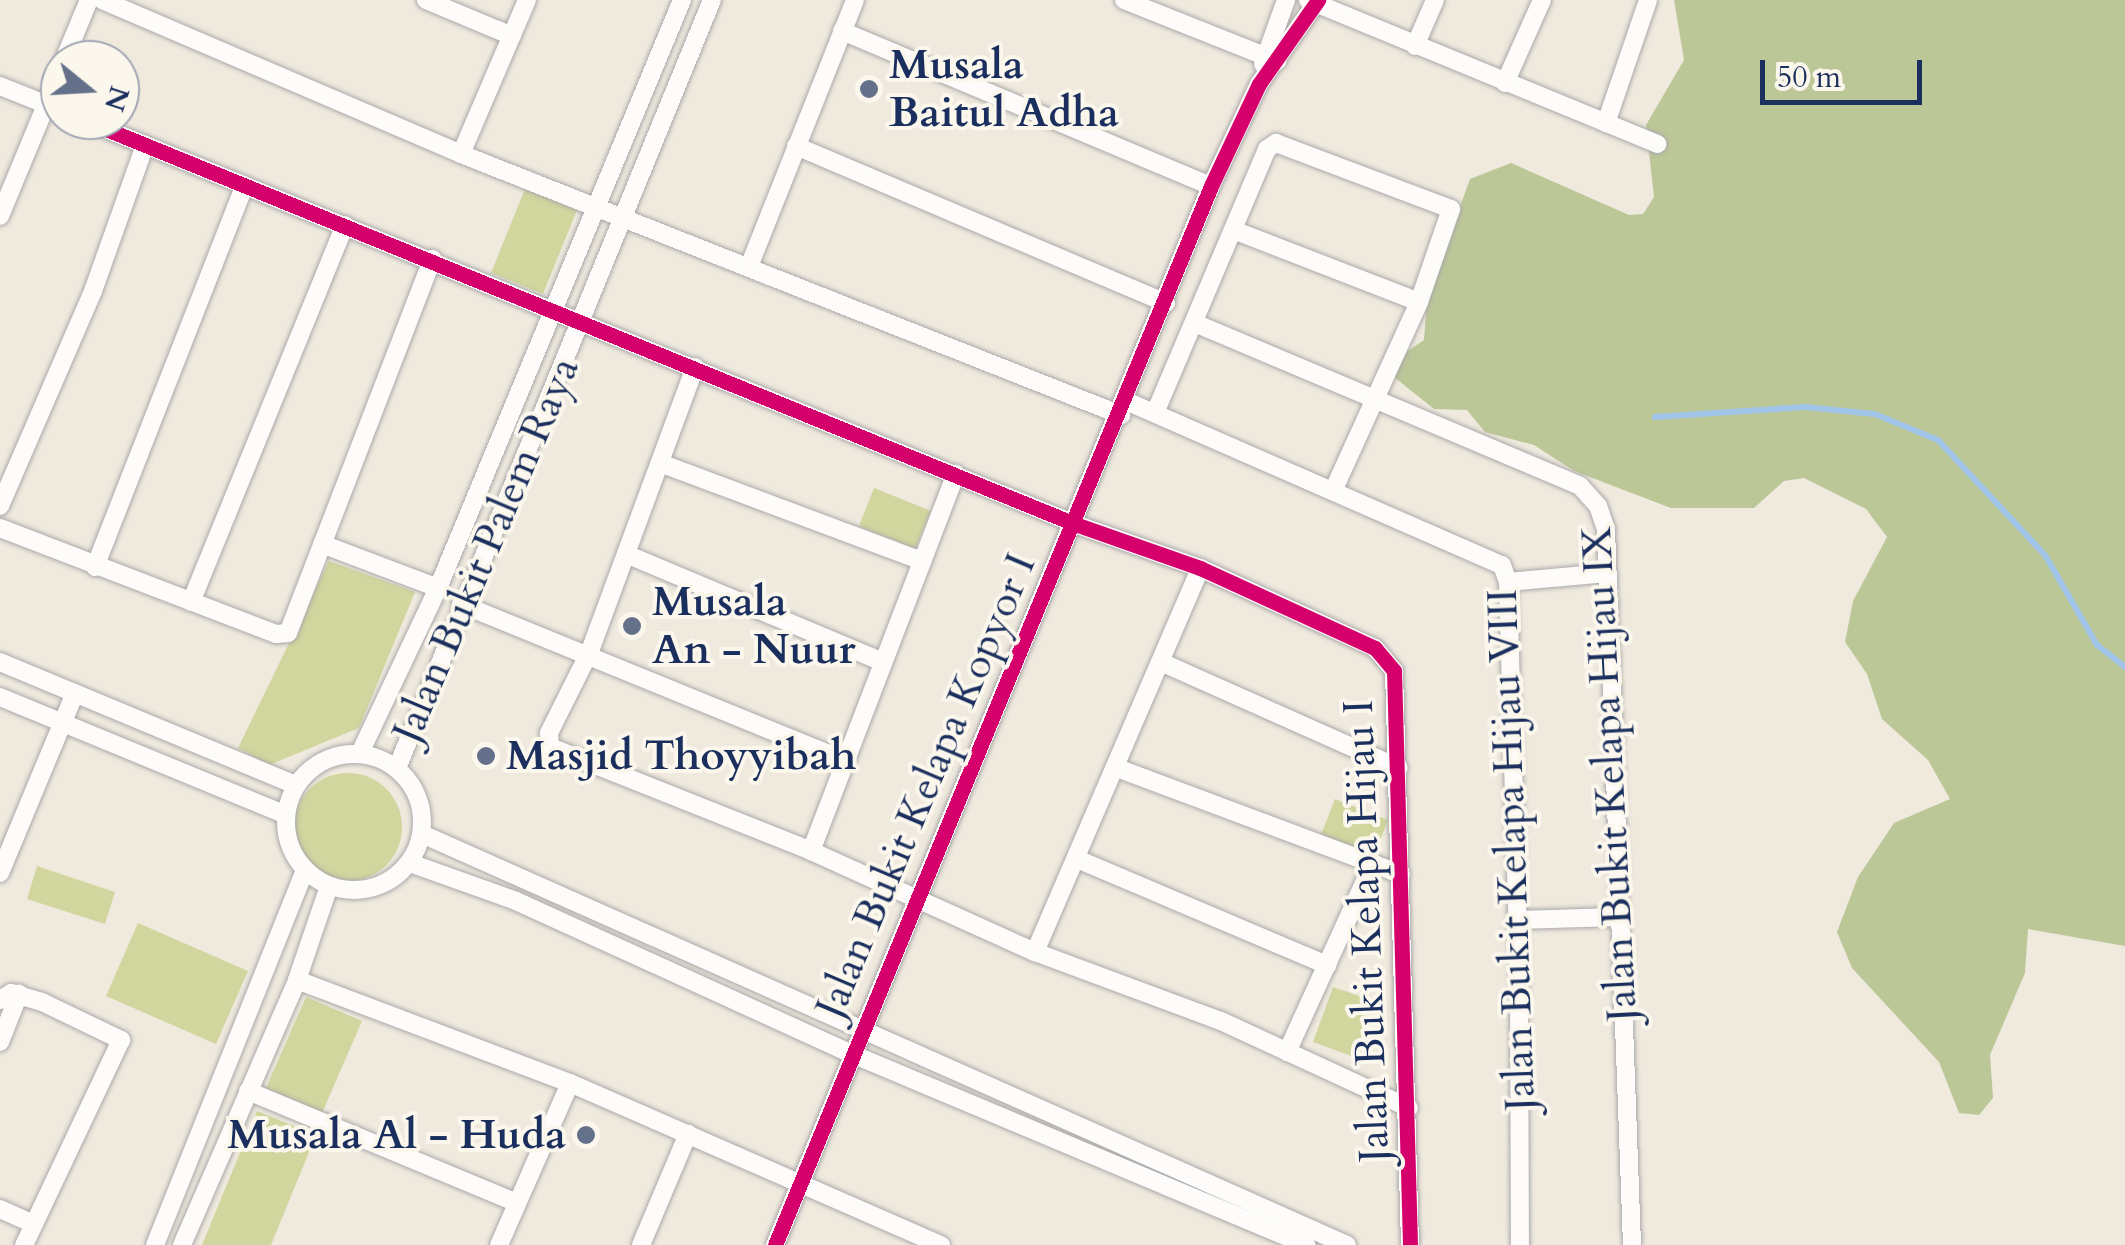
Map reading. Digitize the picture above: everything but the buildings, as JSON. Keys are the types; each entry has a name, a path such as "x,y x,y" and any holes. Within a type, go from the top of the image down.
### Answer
{"street":[{"path":"72,40 89,0"},
{"name":"Jalan Bukit Kelapa Hijau VIII","path":"102,0 461,154 1123,408 1154,413 1502,564 1508,582 1518,920 1520,1245"},
{"path":"426,0 512,36"},
{"path":"461,154 527,0"},
{"name":"Jalan Bukit Palem Raya","path":"360,753 438,588 682,0"},
{"name":"Jalan Bukit Palem Raya","path":"396,768 712,0"},
{"path":"750,264 856,0"},
{"path":"1124,0 1270,58"},
{"path":"1270,58 1286,0"},
{"path":"1415,46 1435,0"},
{"path":"1505,84 1542,0"},
{"path":"1606,123 1648,0"},
{"path":"1270,58 1314,2 1658,144"},
{"path":"842,31 1211,186"},
{"name":"Jalan Bukit Kelapa Kopyor I","path":"775,1245 915,899 1123,408 1211,186 1270,58"},
{"path":"0,86 40,103"},
{"path":"0,216 40,134"},
{"name":"Jalan Bukit Kelapa Hijau I","path":"133,140 556,308 1075,524 1200,568 1316,618 1386,658 1394,671 1399,768 1410,1245"},
{"path":"1154,413 1236,231 1267,149 1276,143 1448,205 1451,216 1418,302 1379,398 1333,492"},
{"path":"0,506 93,291 145,145"},
{"path":"796,146 1166,303"},
{"path":"95,567 245,185"},
{"path":"190,602 345,224"},
{"path":"1236,231 1418,302"},
{"path":"0,528 190,602 288,633 432,259"},
{"name":"Jalan Bukit Kelapa Hijau IX","path":"1196,324 1580,486 1598,506 1606,529 1617,916 1632,1245"},
{"path":"695,367 590,652 549,732 550,747 811,851 1035,952 1288,1052 1409,1108"},
{"path":"492,459 517,471"},
{"path":"660,463 922,561"},
{"path":"811,851 956,474"},
{"path":"322,544 438,588"},
{"path":"626,554 884,662"},
{"path":"1035,952 1163,663 1200,568"},
{"path":"1508,582 1607,573"},
{"path":"462,604 590,652 846,761"},
{"path":"0,662 296,786"},
{"path":"1163,663 1399,768"},
{"path":"0,873 75,693"},
{"path":"0,697 61,726 286,815"},
{"path":"360,753 396,768 418,797 422,834 410,863 387,882 359,891 330,886 305,870 290,845 286,815 296,786 324,760 360,753"},
{"path":"1117,768 1401,874"},
{"path":"422,834 803,999 1306,1245"},
{"path":"1077,859 1326,965"},
{"path":"410,863 516,902 852,1054 1348,1245"},
{"path":"1288,1052 1372,863"},
{"path":"155,1245 305,870"},
{"path":"162,1226 185,1240 297,980 330,886"},
{"path":"1518,920 1617,916"},
{"path":"297,980 570,1083 800,1184 912,1239 941,1245"},
{"path":"0,1042 9,997 121,1040 24,1245"},
{"path":"498,1245 570,1083"},
{"path":"248,1091 515,1202"},
{"path":"641,1245 688,1134"},
{"path":"0,1209 33,1224"}],"green space":[{"path":"1674,0 2125,0 2125,946 2028,929 2025,973 1990,1055 1993,1098 1979,1115 1959,1113 1939,1062 1852,968 1837,932 1858,877 1894,823 1950,799 1928,760 1882,719 1867,674 1845,642 1853,601 1887,537 1866,509 1804,478 1784,481 1754,508 1671,508 1574,471 1534,445 1485,432 1467,410 1434,409 1394,377 1402,355 1424,340 1427,297 1470,179 1511,163 1629,215 1643,214 1654,197 1646,125 1684,60"},
{"path":"525,189 577,210 543,294 491,273"},
{"path":"874,488 931,511 915,549 859,526"},
{"path":"329,561 415,592 359,728 269,765 238,748"},
{"path":"348,773 369,777 386,789 398,806 402,827 398,848 386,865 369,877 348,881 327,877 310,865 298,848 294,827 298,806 310,789 327,777"},
{"path":"1335,799 1388,820 1373,860 1319,840"},
{"path":"37,866 115,892 105,924 27,899"},
{"path":"138,923 248,971 216,1044 106,996"},
{"path":"1333,987 1377,1002 1357,1058 1313,1042"},
{"path":"306,997 362,1021 322,1113 266,1088"},
{"path":"257,1111 316,1135 271,1245 202,1245"}],"waterway":[{"path":"1655,417 1805,407 1875,414 1938,440 2045,555 2097,645 2125,667"}],"cycle path":[{"path":"775,1245 1211,186 1259,84 1318,0"},
{"path":"133,140 1075,524 1200,568 1375,648 1394,671 1410,1245"}],"place":[{"name":"Musala Baitul Adha","path":"869,89"},
{"name":"Musala An - Nuur","path":"632,626"},
{"name":"Masjid Thoyyibah","path":"486,756"},
{"name":"Musala Al - Huda","path":"586,1135"}]}
